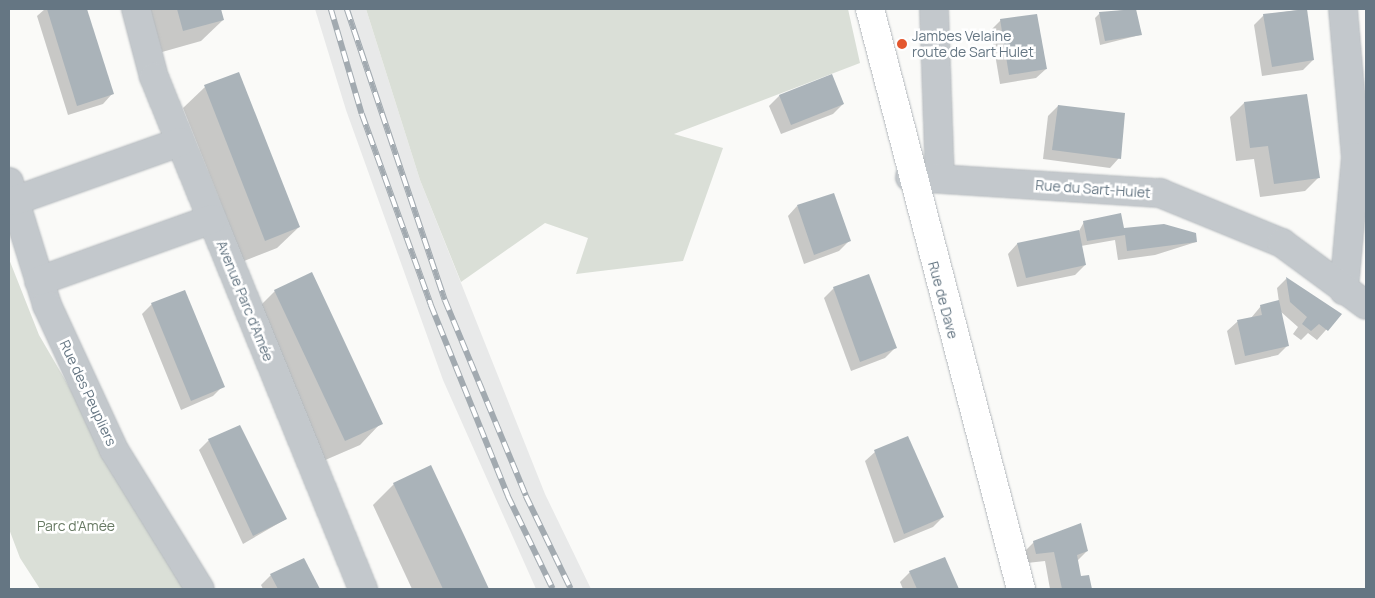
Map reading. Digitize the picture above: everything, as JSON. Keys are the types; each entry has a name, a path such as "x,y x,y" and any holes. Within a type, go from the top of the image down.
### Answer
{"main road":[{"name":"Rue de Dave","path":"870,9 910,177 1021,589"}],"street":[{"name":"Avenue Parc d'Amée","path":"136,9 154,77 363,589"},
{"path":"934,9 940,178"},
{"path":"1343,9 1356,157 1344,290"},
{"path":"11,191 180,142"},
{"name":"Rue du Sart-Hulet","path":"910,177 1160,193 1282,244 1366,305"},
{"name":"Rue des Peupliers","path":"11,191 39,281 114,450 200,589"},
{"path":"39,281 212,219"}],"shaded area":[{"path":"315,9 366,9 420,180 545,494 591,589 536,589 443,380 346,110"}],"green space":[{"path":"366,9 848,9 860,63 674,134 723,148 683,261 576,274 588,238 545,223 461,282 420,180"},
{"name":"Parc d'Amée","path":"9,259 39,335 187,589 40,589 20,558 9,529"}],"building":[{"path":"47,9 87,9 114,94 77,106"},
{"path":"177,9 221,9 224,20 183,31"},
{"path":"1136,9 1142,35 1105,41 1099,12"},
{"path":"1307,9 1314,60 1272,67 1263,14"},
{"path":"1037,14 1047,69 1009,75 1000,19"},
{"path":"239,72 300,227 265,241 204,85"},
{"path":"832,74 844,104 791,125 779,95"},
{"path":"1307,94 1320,178 1274,184 1268,146 1250,148 1244,102"},
{"path":"1058,105 1125,113 1121,159 1052,150"},
{"path":"834,193 851,241 814,255 797,205"},
{"path":"1121,213 1124,228 1164,224 1196,233 1197,242 1127,251 1125,235 1087,241 1083,221"},
{"path":"1079,230 1086,265 1026,278 1017,243"},
{"path":"312,272 383,424 345,441 274,290"},
{"path":"869,274 897,348 860,362 833,287"},
{"path":"1286,277 1342,314 1328,331 1319,324 1311,331 1302,324 1307,317 1290,302"},
{"path":"185,290 225,387 191,401 151,303"},
{"path":"1279,300 1289,346 1245,356 1237,320 1262,315 1260,305"},
{"path":"240,425 287,519 253,536 208,439"},
{"path":"908,436 944,517 904,534 874,450"},
{"path":"431,465 489,589 443,589 393,483"},
{"path":"1081,523 1088,551 1077,555 1081,576 1089,575 1092,589 1062,589 1054,552 1036,554 1033,541"},
{"path":"945,557 959,589 917,589 909,571"},
{"path":"304,558 320,589 278,589 270,574"}],"railway":[{"path":"331,9 362,114 431,305 508,496 553,589"},
{"path":"347,9 445,300 526,496 571,589"}],"place":[{"name":"Jambes Velaine route de Sart Hulet","path":"902,44"}]}
